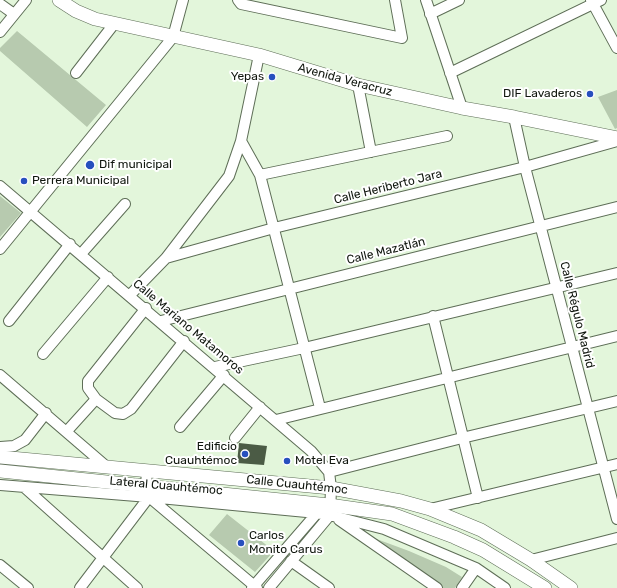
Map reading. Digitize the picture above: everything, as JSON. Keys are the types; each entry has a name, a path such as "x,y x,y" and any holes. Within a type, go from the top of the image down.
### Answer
{"main road":[{"name":"Avenida Veracruz","path":"59,0 76,11 95,19 259,56 358,85 462,108 514,116 617,138"},
{"name":"Calle Cuauhtémoc","path":"0,457 332,488 366,493 430,510 481,530 531,560 571,588"},
{"name":"Calle Cuauhtémoc","path":"0,471 148,491 331,512 392,514 426,526 483,550 545,588"}],"street":[{"path":"0,32 26,0"},
{"path":"0,249 173,37 183,0"},
{"path":"238,0 241,4 402,38 395,0"},
{"path":"426,0 462,108"},
{"path":"430,14 459,0"},
{"path":"450,73 595,1 617,48"},
{"path":"0,4 14,14"},
{"path":"76,73 114,24"},
{"path":"130,295 166,258 229,176 241,140 259,56"},
{"path":"358,85 371,152"},
{"name":"Calle Régulo Madrid","path":"514,116 525,167 617,519"},
{"path":"260,175 447,136"},
{"path":"241,140 260,175 320,408"},
{"name":"Calle Heriberto Jara","path":"166,258 274,228 525,167 617,142"},
{"name":"Calle Mariano Matamoros","path":"0,186 32,211 146,308 311,451 329,472 332,488 331,512"},
{"path":"81,254 125,204"},
{"name":"Calle Mazatlán","path":"161,321 288,288 617,207"},
{"path":"9,321 70,244"},
{"path":"215,367 304,348 617,272"},
{"path":"43,354 108,277"},
{"path":"146,308 88,381 88,388 96,399 115,413 123,414 131,409 184,341"},
{"path":"433,316 478,498"},
{"path":"276,420 617,336"},
{"path":"0,375 67,431 107,467"},
{"path":"180,428 224,375"},
{"path":"67,431 96,399"},
{"path":"329,472 617,400"},
{"path":"235,438 260,407"},
{"path":"0,447 14,446 25,440 46,413"},
{"path":"430,510 617,464"},
{"path":"80,588 103,559 148,491 147,471"},
{"name":"Lateral Cuauhtémoc","path":"0,485 148,491 317,513"},
{"path":"24,487 137,588"},
{"path":"148,491 255,587 317,513 331,512 384,529 476,568 505,588"},
{"path":"269,588 331,512"},
{"path":"331,512 437,588"},
{"path":"531,560 617,538"},
{"path":"291,561 329,588"},
{"path":"0,565 28,588"},
{"path":"462,588 476,568"}],"green space":[{"path":"17,31 106,105 87,127 0,51 0,48"},
{"path":"617,90 617,128 615,129 598,97"},
{"path":"0,196 21,213 0,237"},
{"name":"Carlos Monito Carus","path":"227,514 274,551 255,572 209,535"},
{"path":"363,534 446,567 462,577 455,588 439,588"}],"building":[{"path":"239,443 267,446 264,465 237,463"}],"place":[{"name":"Yepas","path":"272,77"},
{"name":"DIF Lavaderos","path":"590,94"},
{"name":"Dif municipal","path":"90,165"},
{"name":"Perrera Municipal","path":"24,181"},
{"name":"Edificio Cuauhtémoc","path":"245,454"},
{"name":"Motel Eva","path":"287,461"},
{"name":"Carlos Monito Carus","path":"241,543"}]}
